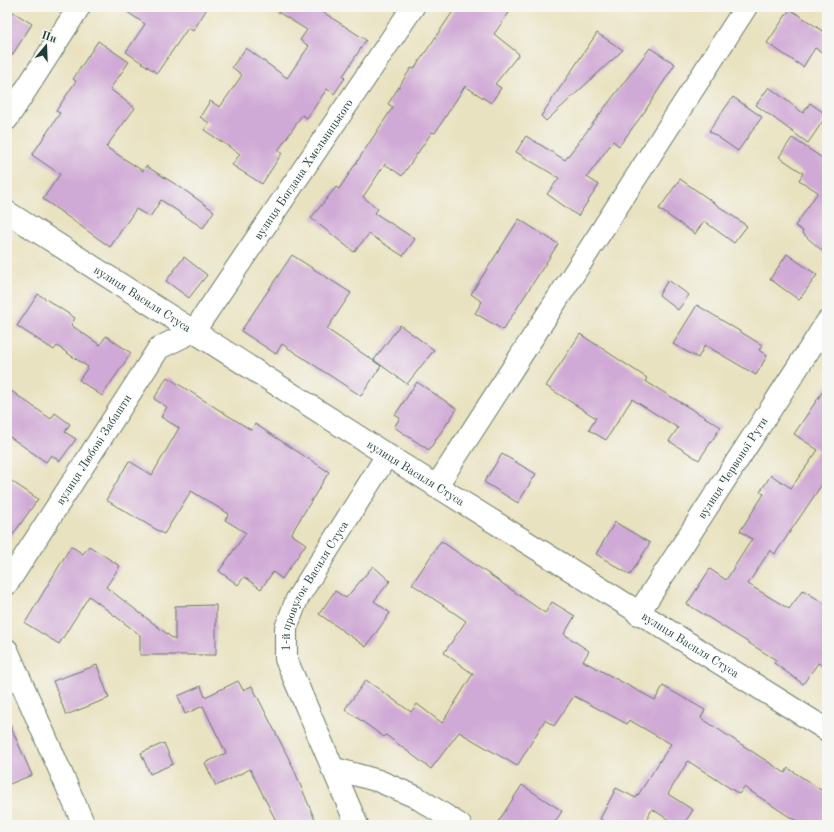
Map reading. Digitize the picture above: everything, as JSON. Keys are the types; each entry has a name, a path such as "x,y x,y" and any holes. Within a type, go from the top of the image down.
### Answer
{"street":[{"path":"7,119 79,7"},
{"name":"вулиця Богдана Хмельницького","path":"194,331 413,7"},
{"path":"436,487 746,7"},
{"name":"вулиця Василя Стуса","path":"7,212 436,487 638,614 827,730"},
{"name":"вулиця Червоної Рути","path":"638,614 827,322"},
{"name":"вулиця Любові Забашти","path":"7,584 159,348 194,331"},
{"name":"1-й провулок Василя Стуса","path":"357,825 286,659 286,628 297,599 387,455"},
{"path":"7,650 84,825"},
{"path":"332,768 379,781 416,797 460,825"}],"building":[{"path":"120,7 208,7 193,31 188,28 157,73 126,52 145,24"},
{"path":"270,7 315,7 366,40 343,76 345,78 334,94 327,89 307,118 302,115 278,151 282,153 262,184 232,165 240,154 204,130 209,123 200,117 210,101 220,107 242,75 232,67 246,48 287,78 309,46 300,40 307,30"},
{"path":"456,7 513,7 494,34 519,54 495,84 501,88 491,103 465,86 435,133 432,132 402,176 385,164 363,197 378,209 375,213 415,239 403,256 369,234 354,252 311,218 336,187 339,189 393,107 388,104 411,68 414,69"},
{"path":"7,8 32,24 7,63"},
{"path":"790,9 827,34 827,55 815,48 803,67 767,43"},
{"path":"597,33 623,50 546,121 541,116"},
{"path":"98,41 129,62 110,89 135,108 106,147 143,171 146,166 180,187 214,211 203,228 161,200 150,217 136,209 110,247 43,199 60,174 32,155 60,113 56,111 76,81 73,79"},
{"path":"650,48 675,64 645,111 619,146 613,141 587,177 599,185 578,216 547,194 559,178 516,152 526,136 565,160"},
{"path":"769,87 803,113 810,103 827,115 808,143 756,105"},
{"path":"733,97 762,117 738,151 709,131"},
{"path":"792,138 827,161 827,255 802,233 803,231 795,226 818,192 799,180 803,173 779,157"},
{"path":"680,179 747,226 734,243 704,221 695,234 659,209"},
{"path":"519,219 558,244 503,330 475,313 482,302 471,294"},
{"path":"787,254 817,275 799,300 770,279"},
{"path":"292,255 351,293 327,329 381,366 361,396 282,344 276,354 241,331"},
{"path":"184,257 207,275 189,298 166,281"},
{"path":"668,280 689,295 678,310 659,295"},
{"path":"38,294 75,318 71,325 100,345 106,336 131,353 102,396 79,380 88,367 57,346 54,350 17,326"},
{"path":"697,305 762,345 759,350 767,356 756,375 705,345 698,358 673,344"},
{"path":"400,325 434,350 407,384 374,360"},
{"path":"580,334 647,378 645,381 721,427 699,460 669,441 678,428 632,399 606,440 589,430 596,418 546,386"},
{"path":"167,377 251,430 255,424 329,472 291,534 306,544 282,579 273,572 261,589 244,577 238,585 219,571 246,533 225,520 229,514 191,491 164,534 106,500 129,461 152,475 179,428 161,417 167,407 154,399"},
{"path":"417,382 457,409 429,450 394,427 400,418 395,415"},
{"path":"827,385 827,477 775,554 770,550 748,584 789,609 803,590 827,605 827,669 818,663 803,684 774,663 776,660 687,604 710,569 726,580 752,539 740,531 764,494 760,492 771,475 791,488 818,450 794,434"},
{"path":"7,388 51,419 55,413 70,424 65,432 76,439 60,461 51,455 46,462 7,435"},
{"path":"502,454 536,474 518,503 484,482"},
{"path":"7,478 38,499 7,543"},
{"path":"615,522 650,543 630,575 596,554"},
{"path":"441,541 545,613 552,602 575,616 564,634 589,651 583,661 655,700 663,686 705,710 701,718 785,773 788,768 827,794 827,825 802,825 744,787 739,794 688,761 668,794 693,810 683,825 677,825 652,809 644,825 611,825 600,819 616,788 636,798 671,744 629,720 627,724 574,696 554,726 545,720 517,766 459,732 431,769 386,735 384,737 345,709 366,680 411,712 417,704 442,723 473,674 444,653 466,621 412,584"},
{"path":"71,546 83,554 89,546 120,566 106,587 175,640 175,606 216,605 216,655 140,655 140,635 89,596 59,644 25,623"},
{"path":"373,566 390,581 374,601 390,613 366,647 319,614 335,591 346,598"},
{"path":"97,665 109,698 66,715 53,681"},
{"path":"238,681 243,690 252,686 293,767 317,825 278,825 250,769 216,786 205,763 226,753 203,706 185,714 178,696 201,686 205,697"},
{"path":"7,718 32,775 7,785"},
{"path":"164,743 173,764 150,774 141,753"},
{"path":"522,785 562,811 553,825 496,825"}]}
